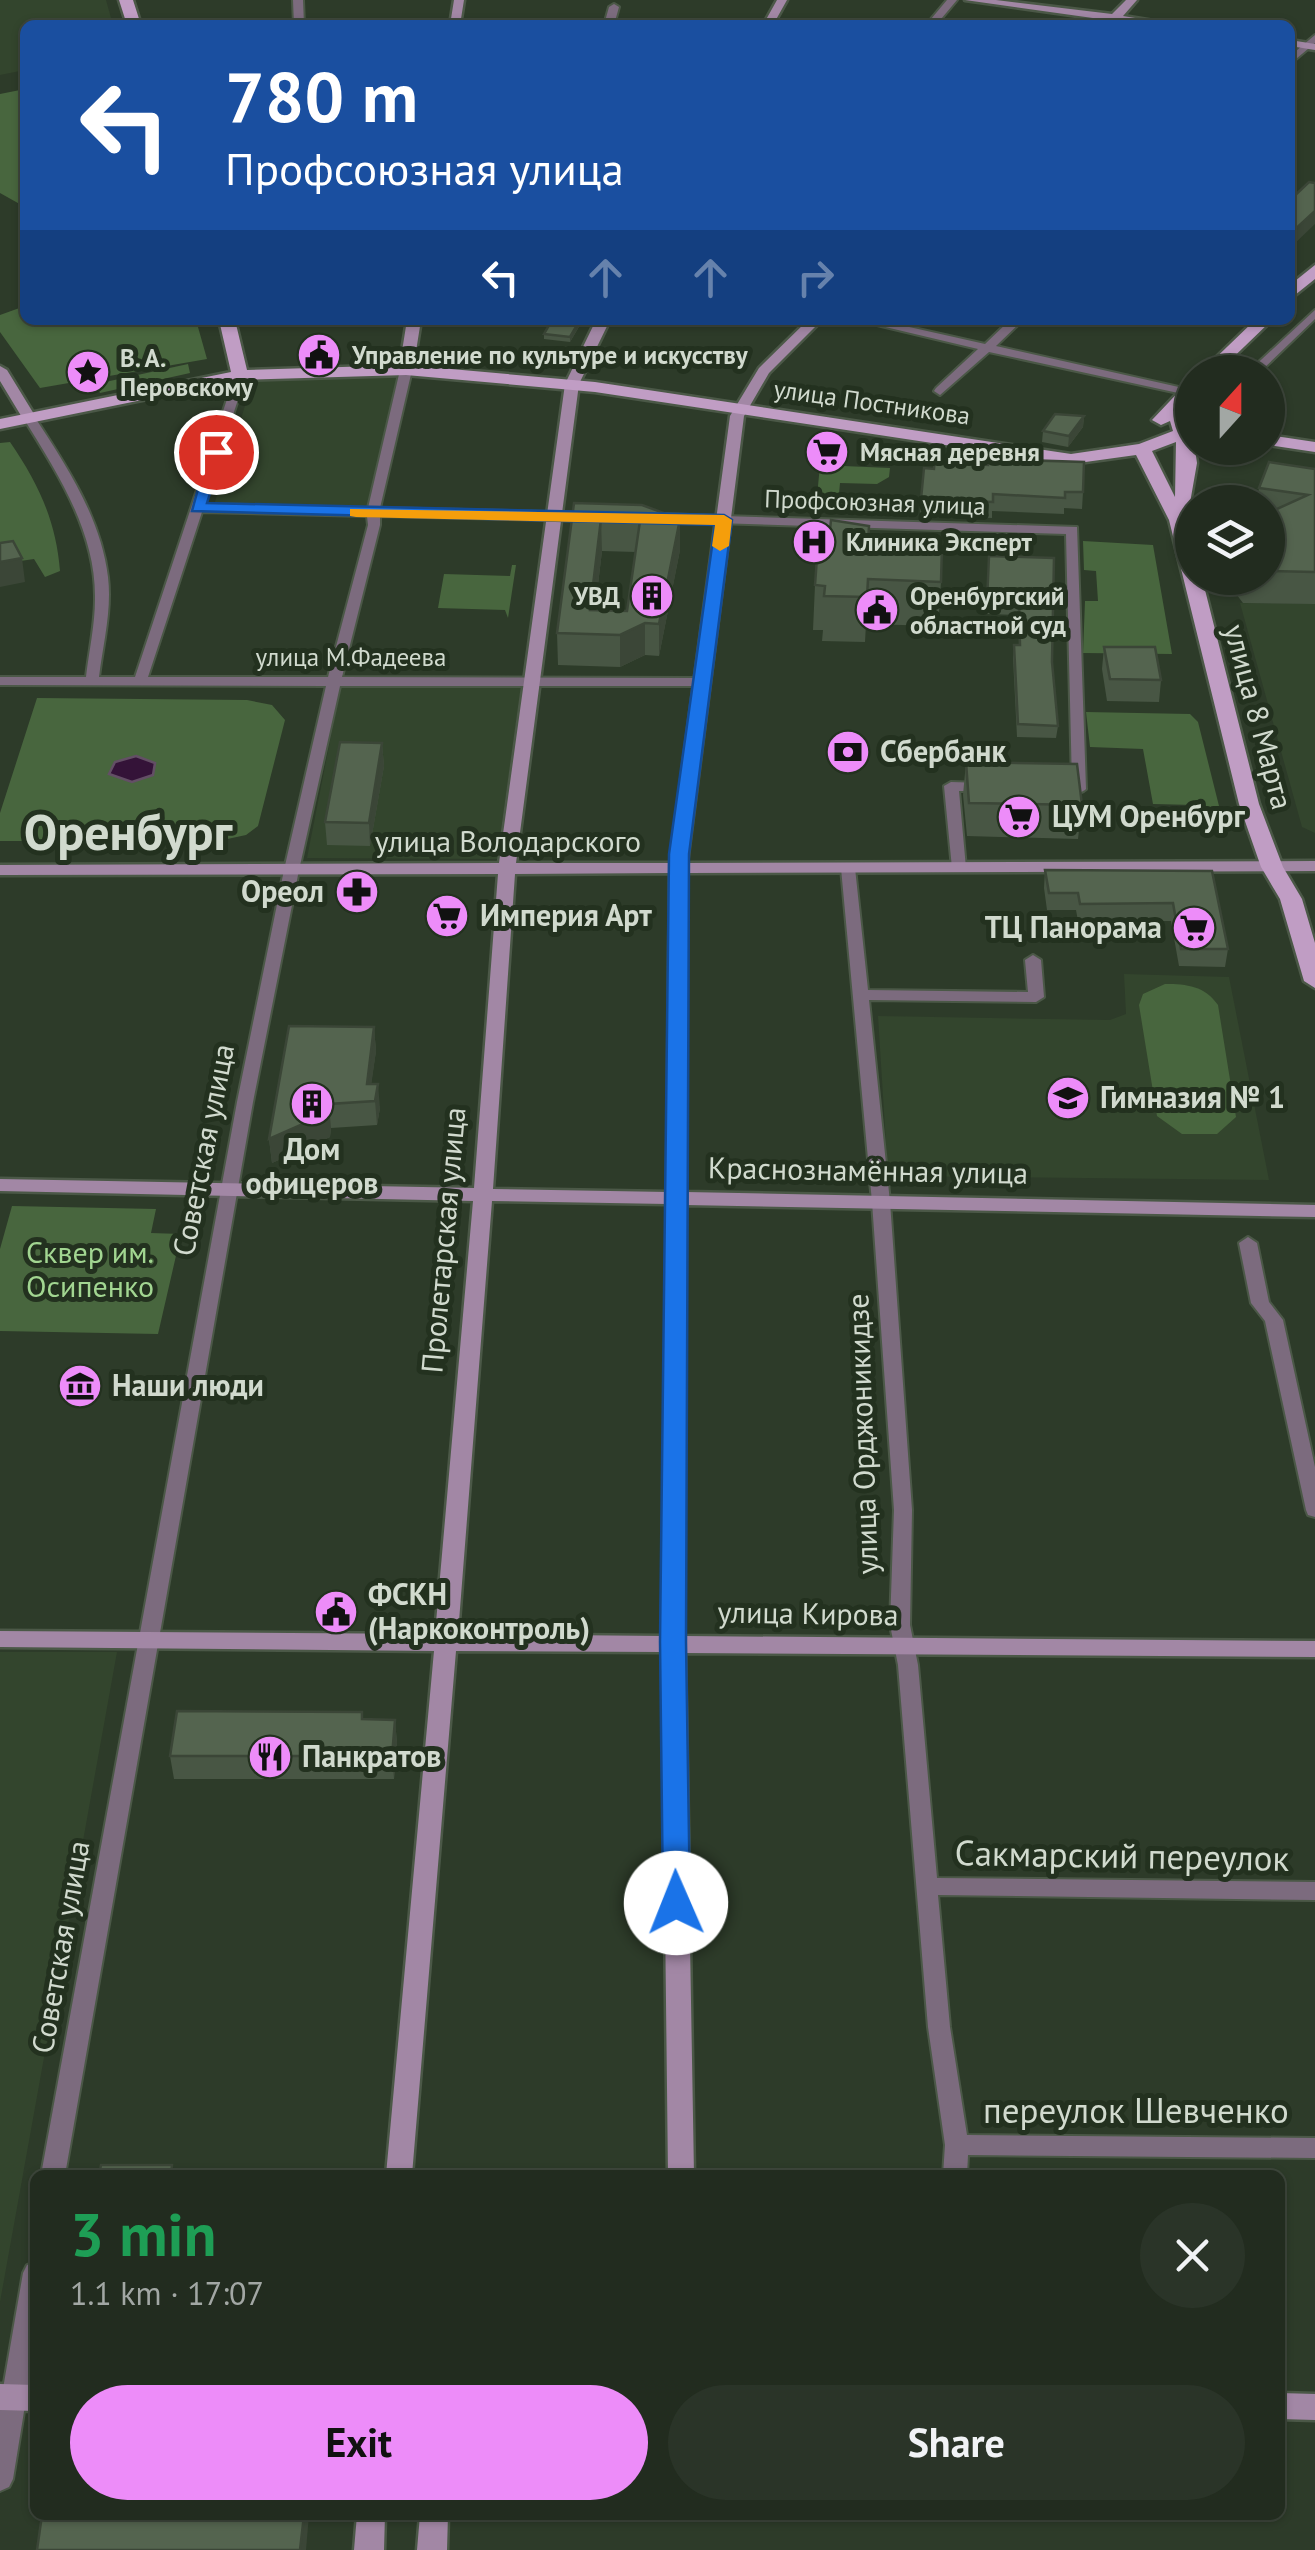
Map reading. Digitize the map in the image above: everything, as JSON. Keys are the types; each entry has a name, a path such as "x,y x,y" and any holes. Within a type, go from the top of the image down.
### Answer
{"main road":[{"path":"970,0 1105,20"},
{"path":"1113,20 1132,0"},
{"path":"1295,289 1315,270"},
{"path":"228,325 240,375"},
{"name":"Советская улица","path":"406,370 413,325"},
{"name":"Пролетарская улица","path":"399,2170 484,1194 507,869 572,384 601,325"},
{"path":"680,2170 673,1642 679,870 740,408 764,371 810,325"},
{"path":"1227,355 1259,325"},
{"path":"0,370 30,419"},
{"name":"улица Постникова","path":"0,424 240,375 406,370 572,384 1072,459 1142,449 1175,437"},
{"path":"1142,449 1154,428 1175,405"},
{"path":"1172,408 1175,412"},
{"path":"1154,428 1175,430"},
{"path":"1285,443 1315,447"},
{"name":"улица 8 Марта","path":"1142,449 1175,514"},
{"name":"улица 8 Марта","path":"1196,595 1249,804 1272,866 1291,900 1315,981"},
{"name":"улица Володарского","path":"0,870 1315,866"},
{"name":"Краснознамённая улица","path":"0,1185 1315,1211"},
{"name":"улица Кирова","path":"0,1639 1315,1649"},
{"path":"1285,2406 1315,2406"},
{"path":"368,2550 371,2520"},
{"path":"432,2550 434,2520"}],"street":[{"path":"935,20 952,0"},
{"path":"610,20 614,7"},
{"path":"1272,355 1315,314"},
{"path":"883,325 1175,388"},
{"path":"940,391 1011,325"},
{"name":"Советская улица","path":"54,2170 228,1190 332,680 374,526 373,512 406,370"},
{"path":"142,680 240,375"},
{"path":"30,419 79,499 98,575 102,600 92,680"},
{"path":"195,514 373,512 614,517"},
{"name":"Профсоюзная улица","path":"650,518 1072,530 1080,789 1043,788"},
{"name":"улица М.Фадеева","path":"0,680 701,682"},
{"path":"959,868 951,786 1006,787"},
{"name":"улица Орджоникидзе","path":"848,868 881,1202 903,1510 900,1546 904,1646 939,2027 957,2144 955,2170"},
{"path":"860,995 1036,997 1033,960"},
{"path":"1248,1243 1260,1303 1274,1320 1315,1510"},
{"name":"Сакмарский переулок","path":"928,1886 1315,1891"},
{"name":"переулок Шевченко","path":"957,2144 1315,2148"},
{"path":"0,2479 30,2306"}],"shaded area":[{"path":"0,0 106,0 112,20 20,20 20,71 0,75"},
{"path":"399,374 366,509 214,505 254,377"},
{"path":"1240,603 1315,604 1315,833 1302,827"},
{"path":"341,685 521,688 497,859 307,858"},
{"path":"136,756 155,763 153,775 132,782 109,774 115,762"},
{"name":"Гимназия № 1","path":"1124,974 1229,977 1269,1180 888,1176 878,1016 1110,1020 1126,1014"},
{"path":"0,1652 117,1652 0,2302"}],"green space":[{"path":"20,90 20,204 0,193 0,94"},
{"path":"20,308 20,325 197,325 207,359 40,388 0,332 0,315"},
{"path":"188,364 190,373 100,393 96,384"},
{"path":"10,442 37,487 50,519 60,571 45,577 34,559 0,564 0,443"},
{"path":"820,465 890,468 889,477 877,484 840,483 839,494 845,495 843,507 816,507"},
{"path":"1083,541 1153,545 1172,654 1083,653 1085,601 1098,601 1096,571 1084,570"},
{"path":"512,565 516,565 508,618 505,610 438,608 444,574 510,576"},
{"path":"37,698 247,700 272,705 285,720 258,826 246,835 218,841 0,841 0,813"},
{"path":"1086,712 1190,714 1198,722 1224,826 1199,826 1194,805 1153,804 1143,749 1090,747"},
{"path":"1165,984 1195,987 1218,1005 1236,1117 1217,1134 1182,1134 1157,1116 1139,1005 1143,994"},
{"name":"Сквер им. Осипенко","path":"12,1206 156,1209 151,1233 181,1234 158,1334 0,1331 0,1249"}],"building":[{"path":"1309,182 1315,183 1315,211 1295,229 1295,195"},
{"path":"549,325 577,325 570,337 544,334"},
{"path":"1055,414 1084,416 1069,436 1043,431"},
{"path":"935,456 950,457 950,463 988,465 988,459 1084,462 1083,492 1065,492 1065,498 993,494 993,502 921,499 924,468 934,469"},
{"path":"1268,465 1315,469 1315,572 1285,571 1285,505 1308,495 1285,492 1285,485 1260,485"},
{"path":"574,503 642,505 680,519 659,624 645,623 620,635 557,633","holes":["601,519 640,521 627,611 590,610"]},
{"path":"831,520 869,526 868,543 942,545 941,582 868,579 867,597 824,596 825,586 815,585 819,530 830,531"},
{"path":"13,541 22,558 0,562 0,543"},
{"path":"989,556 1054,558 1052,662 1058,726 1018,724 1014,645 1020,645 1019,603 987,601"},
{"path":"1104,647 1155,647 1161,680 1110,679"},
{"path":"340,742 382,743 369,823 325,822"},
{"path":"966,762 1077,764 1082,805 969,803"},
{"path":"1045,870 1212,871 1228,949 1181,949 1173,903 1080,904 1078,893 1049,893"},
{"path":"289,1026 374,1027 367,1084 378,1084 375,1101 329,1104 328,1113 269,1139"},
{"path":"177,1711 362,1712 362,1719 395,1720 392,1756 170,1756"},
{"path":"101,2165 172,2165 172,2170 100,2170"},
{"path":"41,2520 303,2520 300,2550 37,2550"}],"slow traffic":[{"path":"356,512 724,520 720,546"}],"place":[{"name":"Управление по культуре и искусству","path":"319,355"},
{"name":"В. А. Перовскому","path":"88,372"},
{"name":"Мясная деревня","path":"827,452"},
{"name":"Клиника Эксперт","path":"814,542"},
{"name":"УВД","path":"652,596"},
{"name":"Оренбургский областной суд","path":"877,610"},
{"name":"Сбербанк","path":"848,752"},
{"name":"ЦУМ Оренбург","path":"1019,817"},
{"name":"Ореол","path":"357,892"},
{"name":"Империя Арт","path":"447,916"},
{"name":"ТЦ Панорама","path":"1194,928"},
{"name":"Гимназия № 1","path":"1068,1098"},
{"name":"Дом офицеров","path":"312,1104"},
{"name":"Наши люди","path":"80,1386"},
{"name":"ФСКН (Наркоконтроль)","path":"336,1612"},
{"name":"Панкратов","path":"270,1757"}],"district":[{"name":"Оренбург","path":"128,832"}],"route":[{"path":"216,452 198,508 724,520 679,854 673,1642 676,1903"}]}
